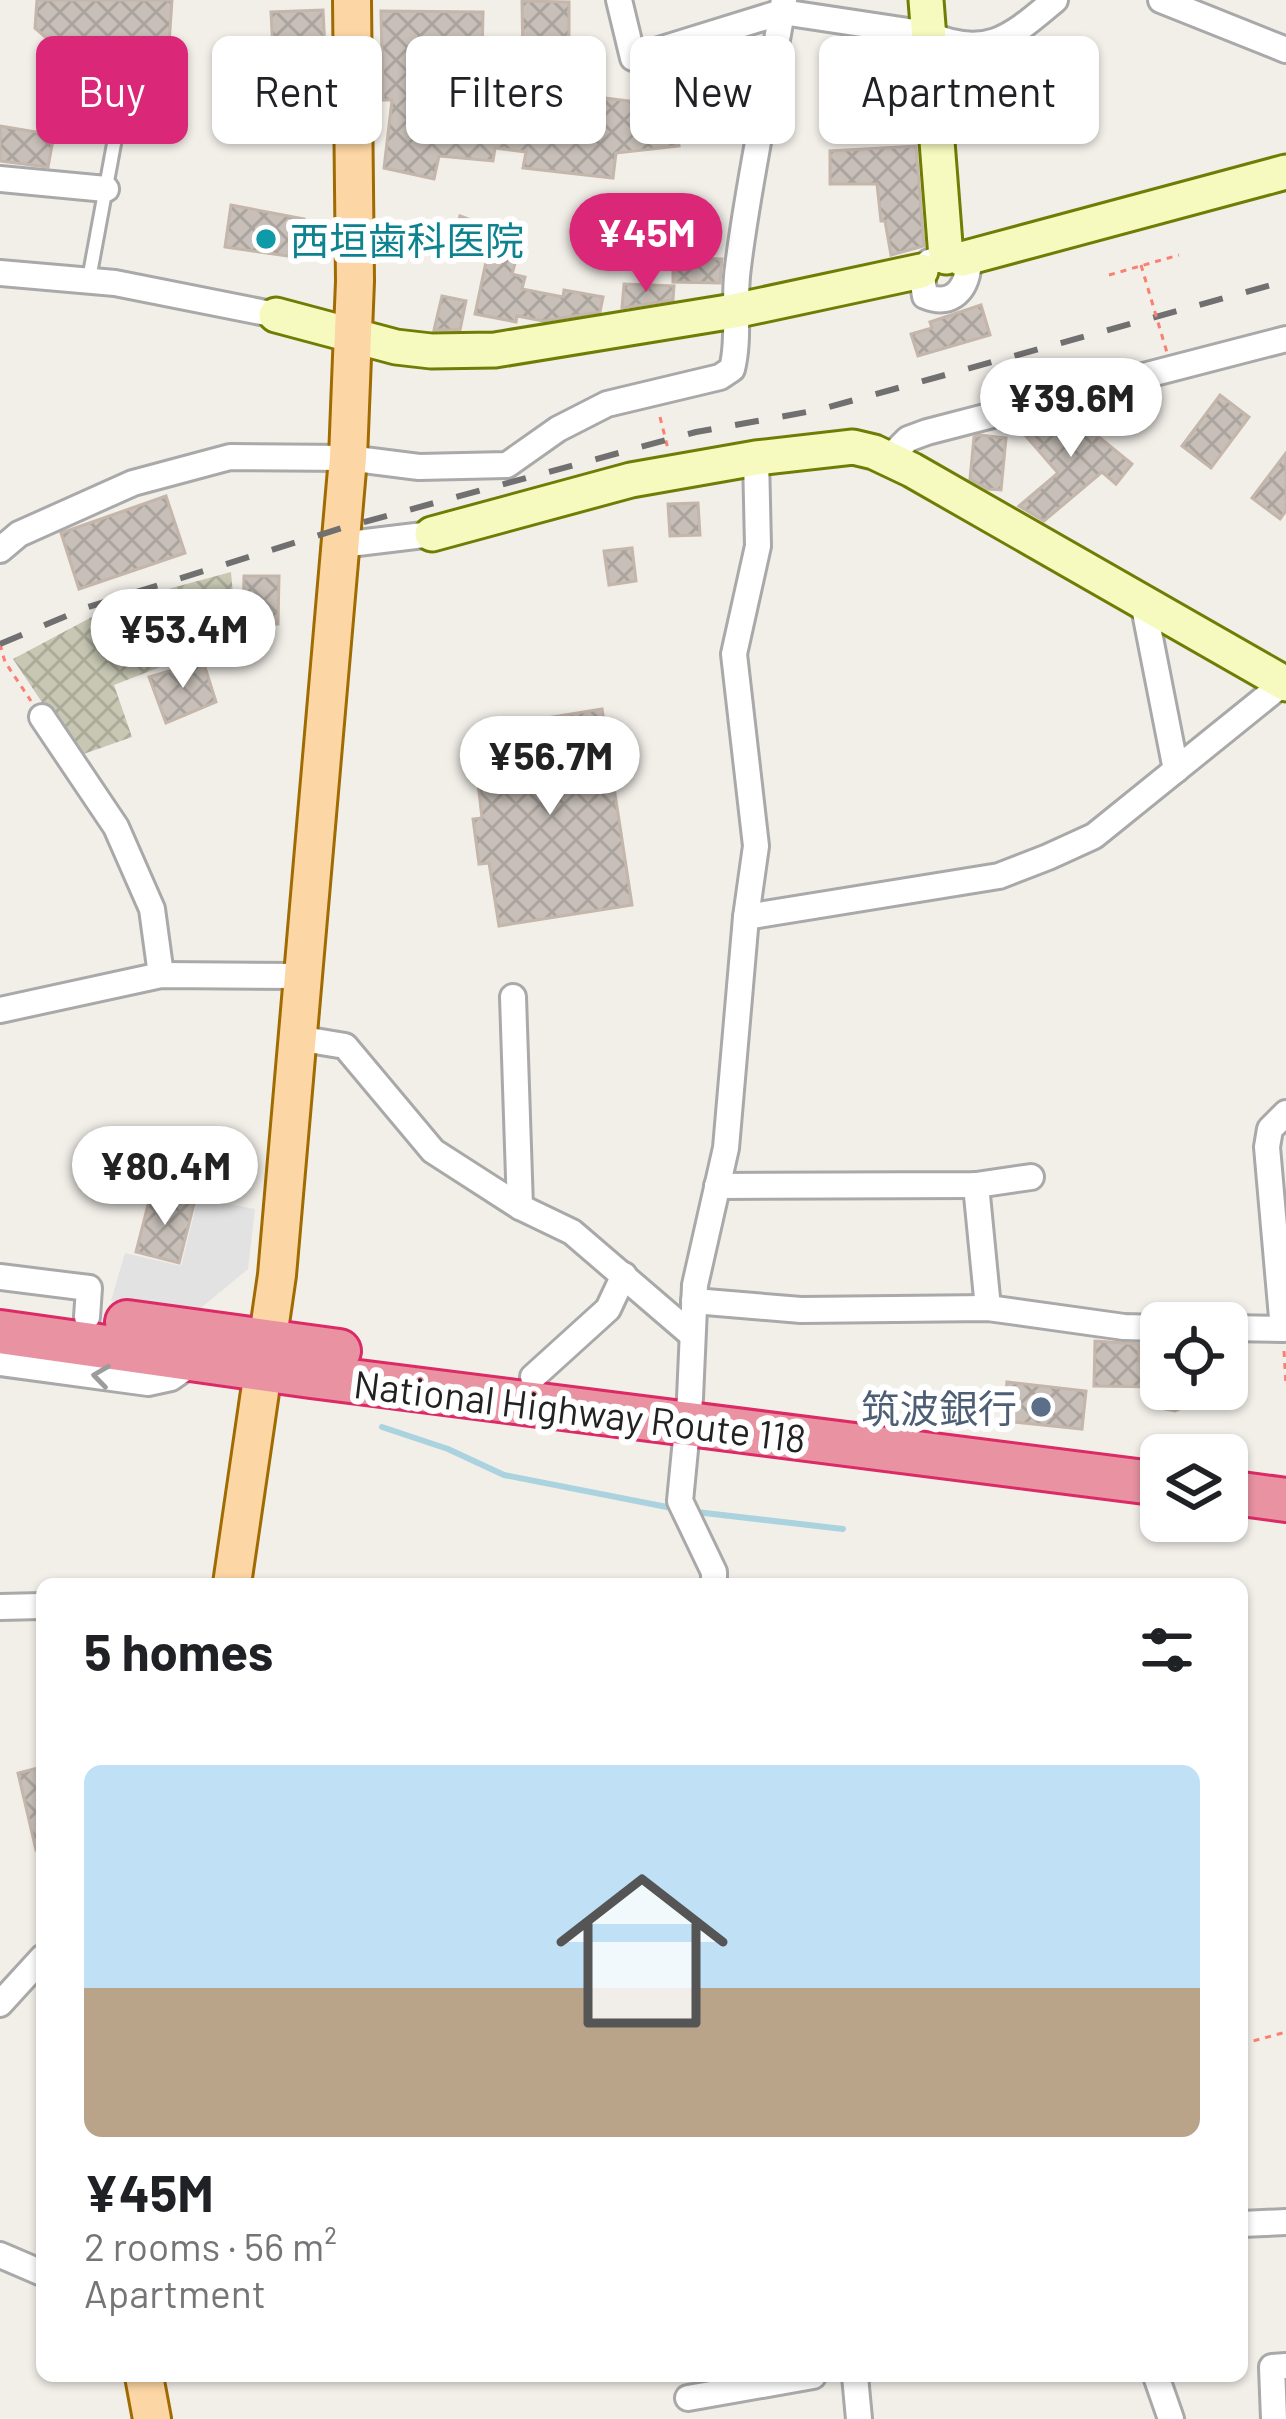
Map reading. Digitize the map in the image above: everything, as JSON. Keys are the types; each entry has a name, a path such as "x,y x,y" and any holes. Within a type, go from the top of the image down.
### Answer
{"highway":[{"name":"National Highway Route 118","path":"0,1306 86,1317 267,1355 689,1411 1140,1481"},
{"name":"National Highway Route 118","path":"0,1332 196,1360 267,1355 533,1377 689,1411 1140,1455"},
{"path":"1248,1468 1286,1473"},
{"path":"1248,1494 1286,1499"}],"main road":[{"path":"233,1578 267,1355 348,458 353,336 352,0"},
{"path":"145,2382 152,2419"}],"street":[{"path":"619,0 633,58 783,6 927,17 946,42 995,44 1055,0"},
{"path":"1165,0 1283,45"},
{"path":"0,550 19,534 133,483 230,457 348,458 418,467 507,465 584,414 732,369 744,218 783,6"},
{"path":"927,17 943,262"},
{"path":"0,273 89,279 276,315 380,344 431,351 495,350 734,310 943,262 1286,172"},
{"path":"0,178 106,189"},
{"path":"889,458 908,439 927,432 1286,339"},
{"path":"341,545 432,534 673,470 853,447 889,458 1285,682 1094,836 1022,868 746,917"},
{"path":"714,1578 680,1501 694,1301 726,1148 756,846 734,654 758,546 756,458"},
{"path":"1143,602 1176,770"},
{"path":"42,717 116,827 152,909 161,975"},
{"path":"0,1010 161,975 302,976"},
{"path":"513,997 520,1207"},
{"path":"297,1038 345,1046 433,1151 520,1207 572,1232 692,1335"},
{"path":"1248,1328 1283,1329 1267,1147 1270,1129 1286,1113"},
{"path":"717,1186 976,1185 1031,1177"},
{"path":"976,1185 988,1307"},
{"path":"533,1377 608,1309 624,1275"},
{"path":"0,1277 89,1288 86,1317"},
{"path":"694,1301 801,1310 988,1307 1140,1327"},
{"path":"0,1363 148,1383 171,1378 196,1360"},
{"path":"0,1607 36,1606"},
{"path":"0,2003 36,1964"},
{"path":"1248,2224 1286,2222"},
{"path":"0,2255 36,2270"},
{"path":"1274,2419 1272,2367 1286,2366"},
{"path":"688,2398 779,2382"},
{"path":"856,2382 859,2419"},
{"path":"1158,2382 1171,2419"}],"lane":[{"path":"89,279 114,144"}],"path":[{"path":"1109,275 1179,255"},
{"path":"1141,265 1168,356"},
{"path":"653,392 673,470"},
{"path":"0,644 4,662 42,717"},
{"path":"1283,1329 1286,1385"},
{"path":"1248,2042 1286,2032"}],"shaded area":[{"path":"231,572 238,649 204,650 114,685 132,737 78,756 13,659 120,602"},
{"path":"198,1198 255,1209 248,1269 196,1312 111,1301 125,1253 181,1266"}],"building":[{"path":"37,0 172,0 170,36 44,36 35,28"},
{"path":"522,1 569,2 569,36 523,36"},
{"path":"323,10 324,36 272,36 271,12"},
{"path":"381,11 483,12 482,36 406,36 406,144 606,144 606,98 630,101 630,144 679,146 616,153 613,178 523,168 526,152 495,148 493,161 439,156 434,179 384,168 392,100 383,100"},
{"path":"0,126 36,132 36,144 52,144 48,167 0,161"},
{"path":"916,146 924,246 891,255 877,184 830,184 830,151"},
{"name":"西垣歯科医院","path":"231,205 304,219 302,231 315,260 225,247"},
{"path":"460,216 522,239 512,274 525,277 522,289 563,297 564,290 603,297 600,312 543,321 517,316 516,322 475,314 487,257 452,247"},
{"path":"673,258 722,259 720,283 673,282"},
{"path":"624,284 674,286 673,300 622,308"},
{"path":"442,296 466,301 460,330 434,330"},
{"path":"981,305 990,335 918,356 911,334 932,328 930,322"},
{"path":"1220,395 1249,417 1211,468 1182,446"},
{"path":"1090,410 1094,433 1132,464 1116,484 1102,472 1044,521 1019,506 1058,473 1024,434 1041,420"},
{"path":"974,437 1006,438 1001,490 970,479"},
{"path":"1286,453 1286,511 1280,519 1252,498"},
{"path":"166,496 185,553 79,589 61,533"},
{"path":"698,503 700,535 670,536 668,504"},
{"path":"632,548 636,581 609,585 604,551"},
{"path":"244,576 279,576 278,624 243,624"},
{"path":"203,661 216,702 166,723 149,677"},
{"path":"602,709 632,905 499,926 489,863 479,864 473,819 482,818 472,730"},
{"path":"151,1193 194,1204 179,1263 136,1252"},
{"path":"1095,1341 1139,1344 1140,1387 1094,1386"},
{"path":"1007,1382 1086,1391 1082,1429 1003,1421"},
{"path":"36,1768 36,1850 18,1773"}],"waterway":[{"path":"382,1427 448,1449 504,1475 677,1509"},
{"path":"696,1512 843,1529"}],"railway":[{"path":"0,644 85,608 342,528 696,432 818,410 1286,281"}],"place":[{"name":"西垣歯科医院","path":"266,239"},
{"name":"筑波銀行","path":"1041,1407"}]}
